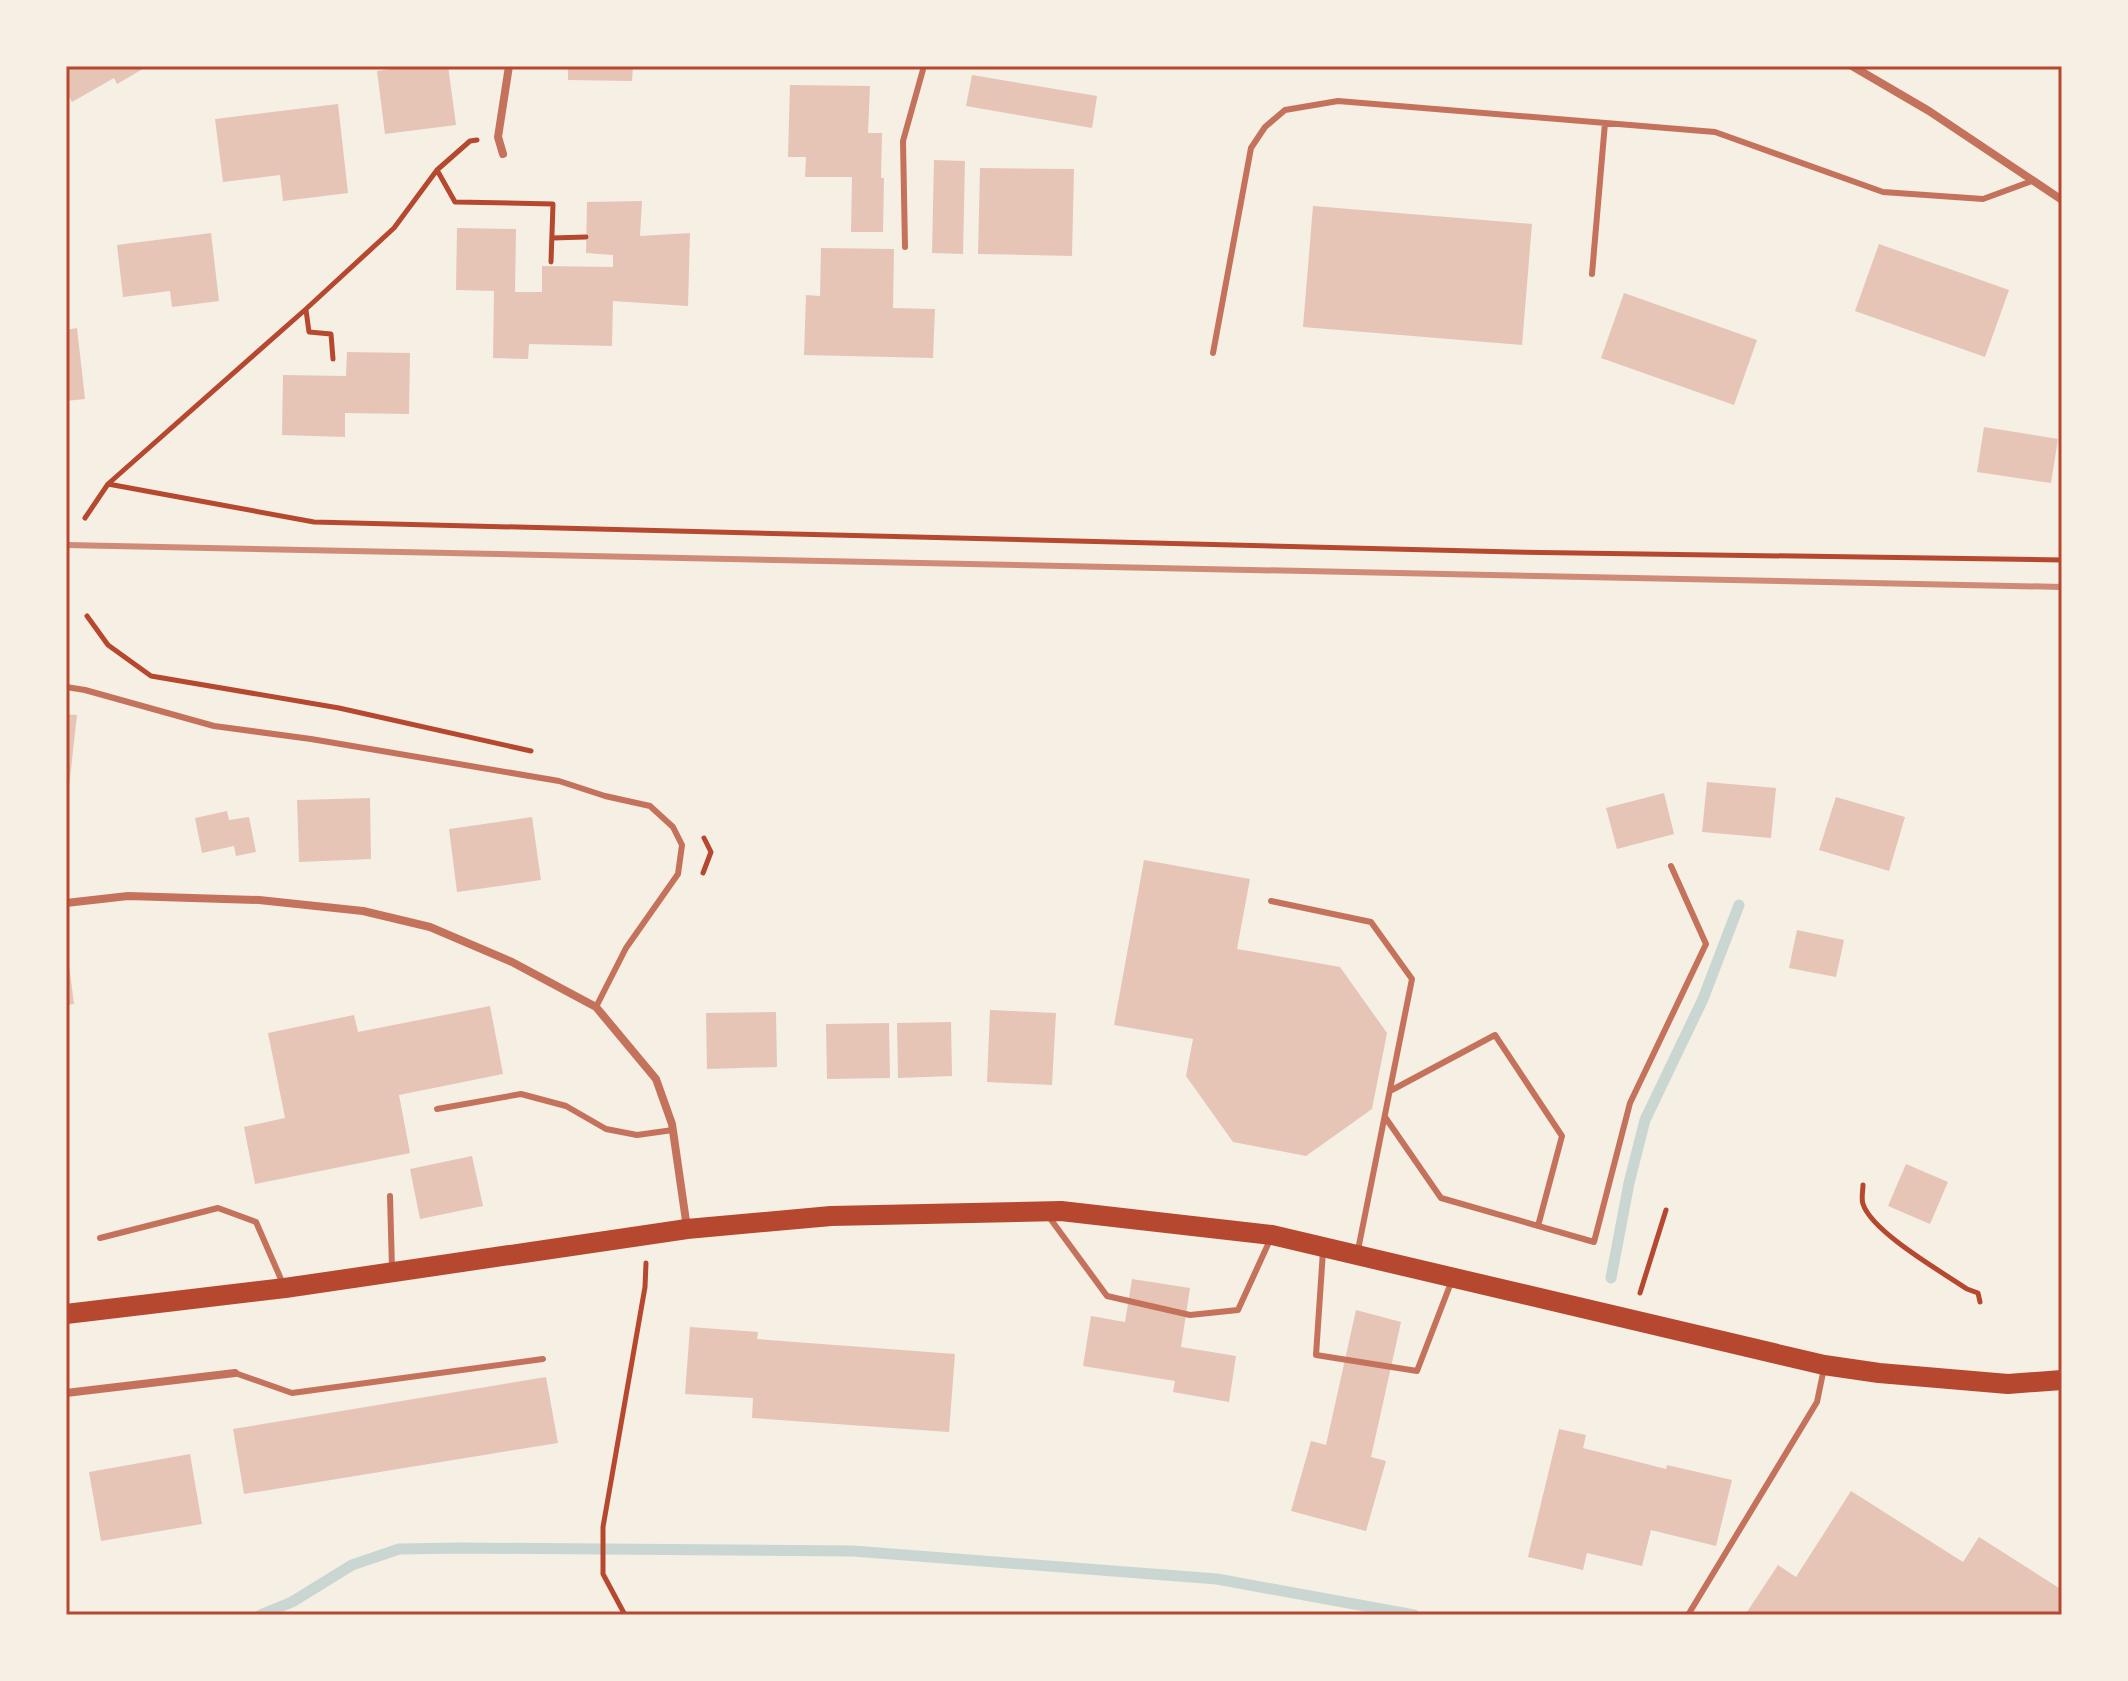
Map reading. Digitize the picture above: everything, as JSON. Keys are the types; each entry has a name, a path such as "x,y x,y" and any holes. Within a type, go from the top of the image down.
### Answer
{"main road":[{"path":"66,1314 285,1288 687,1229 831,1216 1061,1211 1272,1235 1824,1365 2008,1384 2062,1380"}],"street":[{"path":"503,154 498,137 509,66"},
{"path":"1852,66 1929,111 2062,200"},
{"path":"66,903 128,896 259,900 363,911 430,927 512,962 596,1007 656,1079 673,1130 687,1229"},
{"path":"66,1393 235,1373"}],"lane":[{"path":"905,247 903,141 924,66"},
{"path":"1213,353 1251,148 1265,127 1285,110 1338,101 1715,132 1883,192 1983,199 2032,181"},
{"path":"1592,274 1605,123"},
{"path":"66,687 214,726 311,739 559,781 650,806 673,827 682,845 678,874 626,948 596,1007"},
{"path":"1385,1117 1441,1198 1594,1242 1630,1103 1706,944 1671,866"},
{"path":"1271,901 1371,922 1412,979 1357,1256"},
{"path":"1390,1091 1495,1035 1562,1136 1538,1226"},
{"path":"437,1109 521,1094 566,1106 606,1129 637,1135 673,1130"},
{"path":"390,1196 392,1273"},
{"path":"100,1238 218,1208 256,1222 285,1288"},
{"path":"1045,1211 1107,1296 1190,1315 1238,1310 1272,1235"},
{"path":"1323,1247 1316,1355 1417,1371 1453,1278"},
{"path":"235,1373 292,1393 543,1359"},
{"path":"1688,1615 1817,1402 1824,1365"}],"path":[{"path":"85,518 108,484 394,228 437,170 470,141 498,137"},
{"path":"437,170 455,202 553,204 551,262"},
{"path":"552,238 586,237"},
{"path":"306,309 309,332 331,334 333,359"},
{"path":"108,484 314,522 1514,552 2062,560"},
{"path":"1863,1185 1862,1202 1869,1215 1888,1235 1978,1293 1980,1302"},
{"path":"1642,1287 1666,1210"},
{"path":"625,1615 603,1574 603,1527 645,1287 647,1234"}],"building":[{"path":"66,66 148,66 117,84 114,78 72,102 66,92"},
{"path":"413,66 448,66 456,125 385,134 377,71"},
{"path":"568,66 633,66 632,81 568,80"},
{"path":"972,75 1097,96 1092,128 966,106"},
{"path":"790,85 870,86 868,133 882,133 883,232 851,232 852,177 805,177 806,157 788,157"},
{"path":"338,104 348,193 283,201 280,175 223,182 215,119"},
{"path":"934,160 965,161 963,254 932,253"},
{"path":"980,168 1074,169 1072,256 978,254"},
{"path":"642,201 640,236 690,233 688,306 613,301 612,346 529,344 528,359 493,358 494,291 456,290 457,228 516,229 515,292 542,292 542,266 613,267 613,255 586,253 587,202"},
{"path":"1313,206 1532,224 1522,345 1303,327"},
{"path":"211,233 219,301 172,307 170,291 123,297 117,245"},
{"path":"1879,244 2009,290 1985,357 1855,311"},
{"path":"821,248 894,249 893,308 935,309 933,358 804,355 806,295 820,296"},
{"path":"1624,293 1757,340 1734,405 1601,358"},
{"path":"77,328 85,399 66,401 66,330"},
{"path":"347,352 410,353 409,414 345,413 345,437 282,435 283,375 346,376"},
{"path":"1984,427 2058,439 2051,483 1977,472"},
{"path":"66,714 77,715 68,796 66,796"},
{"path":"1707,782 1776,788 1771,838 1702,832"},
{"path":"1664,793 1674,834 1617,849 1606,808"},
{"path":"1836,797 1905,817 1889,871 1819,850"},
{"path":"370,798 371,859 299,862 297,800"},
{"path":"227,811 229,820 249,817 256,852 236,856 234,846 202,853 195,818"},
{"path":"532,817 541,880 457,892 449,829"},
{"path":"1144,860 1250,879 1237,949 1340,967 1387,1033 1372,1109 1306,1156 1233,1142 1186,1076 1193,1039 1114,1025"},
{"path":"1797,930 1844,940 1836,977 1789,968"},
{"path":"66,958 74,1004 66,1005"},
{"path":"490,1006 503,1074 399,1095 410,1153 255,1184 244,1127 285,1118 268,1033 354,1015 358,1032"},
{"path":"990,1010 1056,1013 1052,1085 987,1082"},
{"path":"776,1012 777,1067 707,1069 706,1013"},
{"path":"951,1022 952,1076 898,1078 897,1023"},
{"path":"889,1023 890,1078 827,1079 826,1024"},
{"path":"472,1156 483,1206 420,1219 410,1169"},
{"path":"1906,1164 1948,1182 1930,1224 1888,1206"},
{"path":"1132,1279 1190,1288 1181,1347 1236,1356 1229,1402 1173,1392 1175,1381 1083,1366 1091,1316 1125,1322"},
{"path":"1356,1310 1401,1322 1371,1457 1386,1461 1366,1531 1291,1511 1311,1441 1326,1445"},
{"path":"690,1327 758,1332 757,1339 955,1354 949,1432 752,1418 753,1398 685,1394"},
{"path":"546,1377 558,1443 244,1494 233,1429"},
{"path":"1559,1429 1586,1435 1583,1448 1666,1469 1667,1465 1732,1480 1716,1546 1651,1530 1642,1566 1587,1553 1583,1570 1528,1557"},
{"path":"190,1454 202,1524 101,1541 89,1472"},
{"path":"1851,1491 1963,1562 1979,1537 2062,1590 2062,1615 1745,1615 1778,1565 1796,1577"}],"waterway":[{"path":"1611,1278 1645,1120 1703,999 1739,905"},
{"path":"260,1615 292,1602 352,1565 399,1549 460,1548 853,1551 1217,1579 1414,1615"}],"railway":[{"path":"66,545 2062,587"}]}
